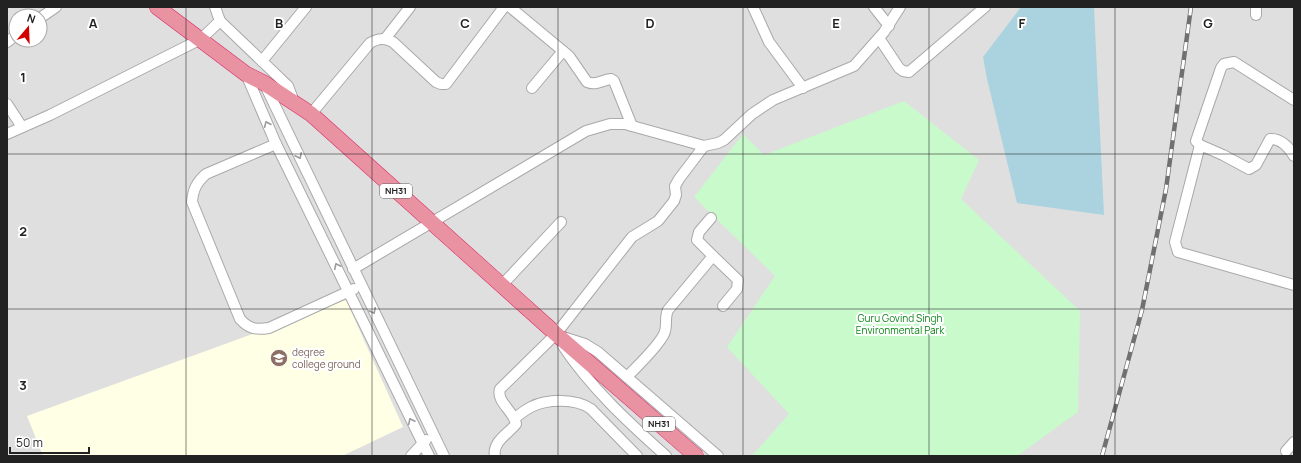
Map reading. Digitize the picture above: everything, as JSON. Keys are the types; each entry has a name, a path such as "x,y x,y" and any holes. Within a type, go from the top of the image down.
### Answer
{"highway":[{"name":"NH31","path":"157,7 246,74 264,83 311,114 556,334 696,456"}],"street":[{"path":"215,7 220,21 288,86 294,102"},
{"path":"262,61 306,7"},
{"path":"386,39 410,7"},
{"path":"311,114 370,43 378,39 386,39 393,42 436,82 446,84 504,7"},
{"path":"510,7 573,60 586,82 596,84 606,79 614,80 632,126"},
{"path":"753,7 769,42 802,88"},
{"path":"874,7 889,26"},
{"path":"353,269 586,131 610,124 632,126 704,146 711,146 724,140 762,107 773,100 854,66 889,26 900,7"},
{"path":"879,38 899,68 908,72 985,7"},
{"path":"7,134 201,39 220,21"},
{"path":"532,88 563,51"},
{"path":"1294,100 1234,62 1224,64 1221,68 1196,141 1200,145 1249,169 1256,165 1270,139 1274,139 1284,144 1294,156"},
{"path":"246,74 276,144 429,456"},
{"path":"264,83 444,456"},
{"path":"7,104 22,127"},
{"path":"276,144 206,174 198,182 193,192 192,202 240,319 246,326 256,330 269,328 361,286"},
{"path":"1200,145 1175,242 1178,252 1294,285"},
{"path":"495,456 494,448 497,443 516,424 515,418 501,400 499,393 500,389 556,334 632,237 654,225 674,201 676,186 679,179 704,146"},
{"path":"711,218 699,232 697,240 738,280 737,289 723,306"},
{"path":"502,285 561,222"},
{"path":"627,377 662,338 666,330 665,319 668,310 713,256"},
{"path":"556,334 585,344 598,352 718,456"},
{"path":"556,334 579,370 666,456"},
{"path":"515,418 531,407 542,403 574,400 583,403 591,409 637,456"},
{"path":"411,456 433,433"},
{"path":"1286,451 1294,442"}],"shaded area":[{"path":"7,7 1294,7 1294,456 7,456"},
{"name":"degree college ground","path":"346,300 403,427 342,456 43,456 27,416"}],"green space":[{"name":"Guru Govind Singh Environmental Park","path":"904,101 979,160 961,199 1080,311 1078,412 1017,456 752,456 789,414 727,347 775,276 694,197 743,134 764,155"}],"water":[{"path":"1021,7 1094,7 1104,215 1017,203 983,57"}],"railway":[{"path":"1102,456 1142,310 1166,189 1191,7"}],"place":[{"name":"degree college ground","path":"279,358"}]}
